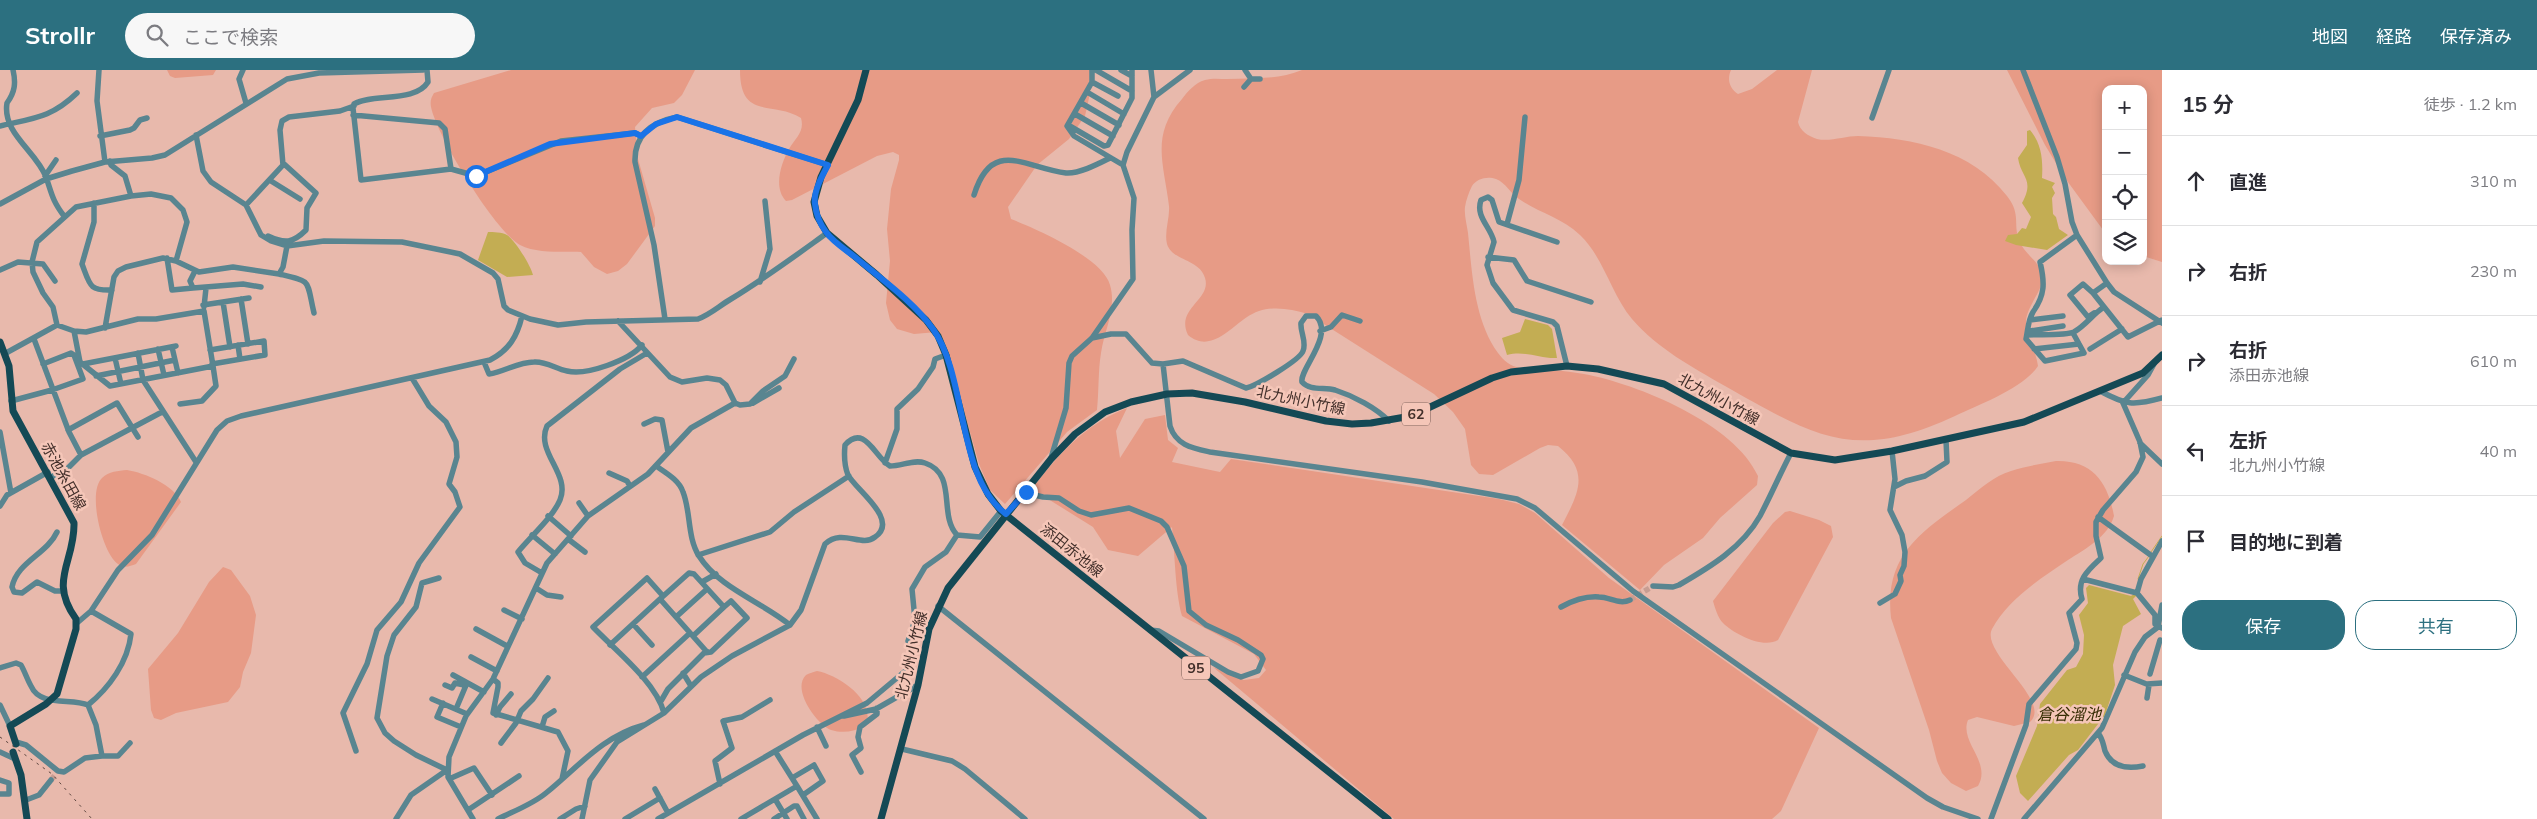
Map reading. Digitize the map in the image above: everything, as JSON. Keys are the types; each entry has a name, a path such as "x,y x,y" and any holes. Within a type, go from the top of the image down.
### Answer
{"main road":[{"name":"添田赤池線","path":"866,70 858,100 821,177 814,202 817,216 826,233 877,275 926,320 938,336 946,355 975,467 988,494 1004,512 1149,630 1388,819"},
{"name":"赤池糸田線","path":"0,342 6,353 13,411 74,523 74,534 62,591"},
{"name":"北九州小竹線","path":"881,819 902,749 918,685 929,629 938,606 948,588 1004,512 1026,492 1051,460 1075,434 1106,412 1131,402 1167,394 1192,393 1338,423 1352,424 1390,421 1431,409 1468,389 1511,372 1567,366 1598,369 1664,384 1791,454 1835,460 1892,451 2024,422 2143,373 2162,355"},
{"path":"16,743 10,726 52,700 60,688 77,623 66,606 62,591"},
{"path":"13,755 21,775 26,800 27,819"}],"street":[{"path":"13,70 15,82 13,96 7,103 6,109 9,124 46,177 52,199 64,216"},
{"path":"99,70 97,100 100,136 108,162 125,176 131,196"},
{"path":"244,70 239,79 246,103"},
{"path":"0,204 46,177 108,162 165,155 246,103 287,79 298,75 425,70 428,82 424,88 401,96 358,102 354,106 340,111 289,117 282,121 280,130 283,163 280,171 246,205"},
{"path":"1068,125 1092,82 1094,70 1132,91"},
{"path":"1068,125 1104,146 1108,145 1132,98 1132,73 1122,70"},
{"path":"1151,70 1154,97"},
{"path":"1051,460 1066,408 1069,363 1078,349 1092,338 1133,279 1132,230 1134,198 1123,165 1127,152 1154,97 1190,70"},
{"path":"1245,70 1251,78"},
{"path":"1872,118 1889,70"},
{"path":"2023,70 2057,157 2065,184 2072,222 2077,235 2107,284 2114,292 2161,321"},
{"path":"1251,78 1260,78"},
{"path":"1244,87 1251,78"},
{"path":"1092,82 1118,96"},
{"path":"1087,92 1124,114"},
{"path":"0,126 48,114 62,108 77,93"},
{"path":"1081,103 1119,125"},
{"path":"354,106 353,115 361,180 451,169 476,176 561,141 635,133 641,136"},
{"path":"1074,114 1113,136"},
{"path":"353,115 439,123 444,129 451,169"},
{"path":"1507,224 1519,180 1525,116"},
{"path":"665,319 654,245 635,162 634,152 641,136 656,124 677,117 828,165"},
{"path":"100,136 130,130 140,120 147,118"},
{"path":"1068,125 1074,136 1123,165"},
{"path":"196,135 203,171 211,182 246,205 263,236 287,246 324,241 402,242 460,254 493,273 502,288 504,306 508,310 522,316 558,325 698,319 711,314 728,301 760,282 826,233"},
{"path":"974,194 979,180 986,169 1005,160 1071,173 1110,158"},
{"path":"46,177 56,160"},
{"path":"263,236 266,235 291,242 296,240 306,230 307,208 316,193 283,163"},
{"path":"270,181 300,199"},
{"path":"57,325 53,307 43,293 33,272 32,262 37,242 76,207 131,196 164,196 178,203 184,210 186,231 176,261"},
{"path":"1557,242 1499,222 1496,204 1488,197 1481,200 1479,210 1494,242 1488,257 1487,266 1490,278 1513,310 1552,322 1557,326 1567,366"},
{"path":"760,282 770,249 765,201"},
{"path":"94,203 94,222 82,264 93,288 97,291 112,290"},
{"path":"2073,333 2084,353 2045,360 2026,339 2030,320 2043,296 2045,280 2040,262 2077,235"},
{"path":"279,274 284,267 287,246"},
{"path":"1488,257 1514,260 1527,282 1592,302"},
{"path":"167,258 172,290 243,284 262,287"},
{"path":"105,328 112,290 118,271 135,264 167,258 195,271 233,267 302,278 307,282 314,313"},
{"path":"0,270 18,262 32,262 45,265 56,281"},
{"path":"193,288 190,281 195,271"},
{"path":"2104,306 2088,317 2070,295 2083,284 2093,293 2104,306 2128,337 2161,321"},
{"path":"2093,293 2107,284"},
{"path":"180,404 202,401 216,386 203,304 206,288"},
{"path":"203,304 249,298"},
{"path":"241,299 248,344"},
{"path":"223,302 230,347"},
{"path":"57,325 74,331 86,332 138,319 156,319 204,311"},
{"path":"2027,335 2073,333 2092,318 2096,312"},
{"path":"1320,331 1331,326 1342,315 1360,322"},
{"path":"77,623 91,611 118,570 152,535 196,462 218,430 227,421 241,416 484,362 503,353 510,346 522,316"},
{"path":"1092,338 1111,334 1126,334 1148,360 1163,364 1183,361 1241,386 1252,387 1300,355 1304,347 1300,327 1303,319 1306,316 1316,316 1320,323 1320,331 1314,355 1302,373 1302,382 1308,387 1335,390 1380,411 1390,421"},
{"path":"2030,320 2063,316"},
{"path":"618,321 675,381 714,378 720,380 726,385 735,403"},
{"path":"6,353 57,325"},
{"path":"2027,335 2030,331 2063,326"},
{"path":"2090,349 2122,329"},
{"path":"74,331 80,362 110,386 265,355 264,341 210,350"},
{"path":"34,339 68,430 81,454"},
{"path":"2034,349 2079,344"},
{"path":"238,345 240,360"},
{"path":"484,362 489,374 534,362 568,372 578,372 600,368 628,357 642,345"},
{"path":"83,364 174,346 178,373"},
{"path":"158,349 164,376"},
{"path":"11,401 52,390 83,378 74,355 71,353 42,364"},
{"path":"138,353 143,380 196,462"},
{"path":"542,573 525,563 518,552 560,501 562,489 544,446 544,432 547,426 620,369 648,353"},
{"path":"885,463 897,429 897,409 918,389 933,367 935,359 946,355"},
{"path":"115,358 121,384"},
{"path":"750,404 763,391 785,376 794,359"},
{"path":"96,376 175,360"},
{"path":"1163,364 1173,435 1193,448 1422,482 1517,499 1535,508 1633,591 1927,798 1978,819"},
{"path":"2122,403 2148,375 2154,364"},
{"path":"356,751 344,713 367,664 377,630 401,602 419,563 460,507 456,492 449,484 457,458 456,442 452,431 430,406 412,378"},
{"path":"473,819 449,780 447,770 467,714 493,679 542,573 555,554 588,516 656,466 691,428 735,403 750,404 779,388"},
{"path":"2100,391 2122,403 2147,402 2162,398"},
{"path":"68,430 117,403 138,438"},
{"path":"1992,819 2026,725 2029,704 2076,649 2077,643 2069,613 2082,599 2080,586 2086,571 2101,558 2096,536 2098,517 2141,465 2143,451 2122,403"},
{"path":"0,506 12,493 49,475 66,470 81,454 162,412"},
{"path":"644,424 655,419 662,420 668,452"},
{"path":"0,432 12,493"},
{"path":"582,819 590,780 617,742 664,713 691,686 732,656 790,625 801,610 825,544 838,536 868,540 874,538 882,526 880,513 849,476 844,455 845,445 850,439 857,437 864,439 885,463 896,466 914,462 925,463 934,468 943,478 946,487 950,523 957,535"},
{"path":"1894,487 1906,481 1925,476 1947,462 1946,440"},
{"path":"2140,442 2162,464"},
{"path":"1880,603 1895,594 1904,566 1905,542 1890,510 1895,479 1892,451"},
{"path":"1653,586 1673,587 1679,585 1719,560 1736,545 1759,517 1791,454"},
{"path":"656,466 666,472 683,492 698,555 716,574 742,594 757,601 790,625"},
{"path":"609,473 627,481 630,486"},
{"path":"698,555 770,532 802,506 849,476"},
{"path":"1026,492 1043,497 1059,498 1091,515 1129,508 1161,521 1167,527 1184,566 1189,611 1206,625 1253,648 1261,655 1262,664 1258,671 1241,677 1228,672 1159,631 1149,630"},
{"path":"579,504 588,516"},
{"path":"957,535 980,537 1004,512"},
{"path":"548,516 585,552"},
{"path":"2098,517 2152,556"},
{"path":"57,532 53,541 27,562 12,587 14,592 22,593 37,582 55,591 62,591"},
{"path":"532,535 555,554"},
{"path":"658,819 817,727 839,717 882,692 913,663 913,651 908,641 915,620 912,589 925,567 946,552 957,535"},
{"path":"2137,593 2141,579 2152,556 2162,541"},
{"path":"610,645 689,573 694,574 724,607"},
{"path":"702,582 716,574"},
{"path":"439,578 422,584 416,607 394,636 376,711 379,724 384,733 416,755 447,770"},
{"path":"664,713 660,701 642,677 593,627 647,578 676,617 707,652"},
{"path":"2083,579 2137,593 2154,615 2155,624 2160,628"},
{"path":"536,588 547,595 561,598"},
{"path":"676,617 707,589"},
{"path":"1561,607 1570,602 1591,597 1624,602 1630,600"},
{"path":"642,677 731,601 747,618 712,652 707,652 683,673 660,701"},
{"path":"2160,628 2162,605"},
{"path":"938,606 1204,819"},
{"path":"504,610 522,619"},
{"path":"0,668 16,663 21,665 31,688 48,700 88,705 99,696 119,671 131,634 91,611"},
{"path":"633,624 652,645"},
{"path":"2024,819 2098,733 2112,708 2124,675 2145,637 2160,628"},
{"path":"476,629 508,646"},
{"path":"2150,674 2161,639"},
{"path":"472,657 497,671"},
{"path":"683,673 691,686"},
{"path":"453,675 466,684"},
{"path":"2124,675 2147,684 2162,683"},
{"path":"501,743 518,721 521,711 534,699 548,678"},
{"path":"493,679 498,683 493,713 558,732 567,744 568,751 562,779"},
{"path":"445,685 452,688 458,682 484,692"},
{"path":"456,709 466,684"},
{"path":"2147,684 2150,688 2147,698"},
{"path":"839,717 877,708 918,685"},
{"path":"496,715 511,694"},
{"path":"432,698 467,714"},
{"path":"720,784 715,761 732,748 723,721 742,717 770,700"},
{"path":"443,703 437,717 461,727"},
{"path":"0,705 10,726"},
{"path":"88,705 96,725 102,756"},
{"path":"861,772 852,756 861,748 858,737 860,727 877,714 877,708"},
{"path":"542,727 545,717 554,711"},
{"path":"498,819 545,795 601,745 622,732 649,723"},
{"path":"817,727 826,746"},
{"path":"2098,733 2103,739 2108,757 2118,765 2126,769 2143,766"},
{"path":"16,743 26,745 57,772 64,772 85,758 118,756 130,743"},
{"path":"902,749 952,761 965,769 1025,819"},
{"path":"775,751 817,819"},
{"path":"0,753 13,755"},
{"path":"792,778 814,765 823,781 803,795"},
{"path":"449,780 474,768 492,795"},
{"path":"396,819 411,795 447,770"},
{"path":"468,810 519,776"},
{"path":"0,780 9,783 10,786 9,794 0,794"},
{"path":"26,800 39,795 51,780"},
{"path":"743,819 797,786"},
{"path":"655,789 668,813"},
{"path":"625,819 660,798"},
{"path":"775,799 785,816"},
{"path":"560,819 585,806"},
{"path":"774,819 785,816 797,806 804,819"}],"shaded area":[{"path":"167,70 216,70 213,75 175,78 170,76"},
{"path":"511,70 695,70 682,95 674,103 652,108 635,127 638,159 655,218 655,226 627,264 618,271 607,274 594,267 581,252 542,251 520,245 496,222 455,160 431,107 434,93"},
{"path":"740,70 1090,70 1089,98 1085,116 1069,139 1037,165 1008,207 1011,219 1051,237 1082,255 1105,275 1110,285 1112,302 1100,360 1097,410 1067,432 1005,504 990,490 979,464 945,343 937,332 914,334 897,329 890,320 886,303 890,261 887,229 891,189 899,155 893,152 877,156 792,200 786,201 782,196 779,183 781,168 789,149 801,131 801,118 790,113 752,103 741,86"},
{"path":"1302,70 1731,70 1730,83 1738,94 1752,89 1777,70 1812,70 1798,122 1803,131 1808,135 1822,140 1858,136 1879,137 1920,144 1940,150 1959,157 1976,168 1993,180 2007,196 2016,214 2018,236 2022,247 2038,266 2042,276 2042,282 2029,310 2026,322 2038,366 2012,389 1920,430 1889,438 1861,440 1836,437 1810,430 1756,404 1700,372 1664,348 1632,319 1618,299 1595,254 1580,235 1558,219 1519,199 1499,181 1493,178 1480,179 1472,186 1470,191 1466,202 1465,217 1475,295 1484,326 1498,353 1516,367 1584,374 1606,379 1657,397 1683,409 1729,440 1746,457 1758,476 1757,485 1720,518 1703,538 1664,565 1640,590 1562,525 1573,503 1578,484 1578,474 1575,465 1558,446 1548,445 1540,448 1493,475 1479,474 1471,465 1465,429 1453,412 1434,394 1308,314 1283,309 1265,309 1250,315 1216,339 1207,342 1198,341 1188,335 1185,326 1186,318 1206,286 1205,278 1198,267 1174,254 1167,244 1169,206 1162,163 1163,138 1166,125 1172,112 1184,96 1201,81 1208,79 1275,77"},
{"path":"2007,70 2162,70 2162,262 2147,257 2147,85 2102,85 2102,229 2065,178 2045,145"},
{"path":"1127,408 1116,431 1120,458 1145,419 1165,415 1168,440 1178,448 1172,462 1220,472 1231,459 1499,499 1519,504 1535,513 1609,578 1819,728 1781,811 1772,819 1394,819 1213,667 1244,680 1259,678 1266,670 1254,654 1182,616 1172,527 1138,556 1108,550 1093,527 1032,489 1062,453 1085,432"},
{"path":"2056,461 2080,465 2089,469 2097,476 2108,493 2114,516 2107,530 2101,536 2026,590 2007,608 1992,629 1991,639 1996,651 2025,690 2032,702 2034,713 2030,722 2014,726 1977,717 1968,720 1966,728 1979,760 1981,777 1978,786 1966,791 1951,783 1942,773 1937,761 1929,730 1891,618 1890,596 1893,577 1909,547 1921,535 1987,483 2011,471"},
{"path":"127,470 142,474 166,485 181,502 136,564 125,567 120,566 112,558 102,536 98,522 96,496 98,485 102,478 114,472"},
{"path":"1790,511 1819,520 1831,526 1833,537 1778,640 1765,643 1749,639 1734,632 1723,623 1718,616 1713,601 1773,523 1785,512"},
{"path":"223,567 231,570 250,596 256,615 251,653 243,672 240,687 228,702 176,713 161,720 154,718 151,710 148,669 178,633 209,582"},
{"path":"817,671 826,673 854,690 866,707 868,716 866,726 853,731 840,732 825,727 819,721 808,706 802,689 802,681 806,675"}],"water":[{"path":"2030,130 2037,141 2041,153 2042,178 2055,183 2052,187 2055,193 2052,198 2053,214 2056,217 2059,229 2068,235 2047,250 2016,245 2005,241 2008,235 2017,234 2022,228 2026,229 2031,217 2022,203 2026,195 2027,183 2018,158 2027,145 2027,131"},
{"path":"488,232 498,232 507,235 522,254 533,275 507,277 478,260"},
{"path":"1525,319 1548,325 1552,329 1557,358 1526,354 1507,355 1502,338 1520,332"},
{"name":"倉谷溜池","path":"2089,585 2131,596 2137,595 2133,599 2141,614 2123,626 2113,665 2115,685 2105,715 2078,750 2069,755 2028,801 2020,793 2016,776 2037,726 2040,704 2067,670 2076,667 2083,654 2084,635 2079,615 2088,603 2086,588"}],"waterway":[{"path":"2151,552 2162,536"},
{"path":"2138,579 2143,564 2149,556"}],"tunnel":[{"path":"1630,600 1653,586"},
{"path":"51,780 56,774"}],"railway":[{"path":"0,737 52,774 92,819"}],"route":[{"path":"476,176 550,144 561,141 635,133 641,136 646,130 656,124 677,117 828,165 821,177 814,202 817,216 826,233 877,275 926,320 938,336 946,355 975,467 988,494 1001,511 1006,514 1026,492"}]}
